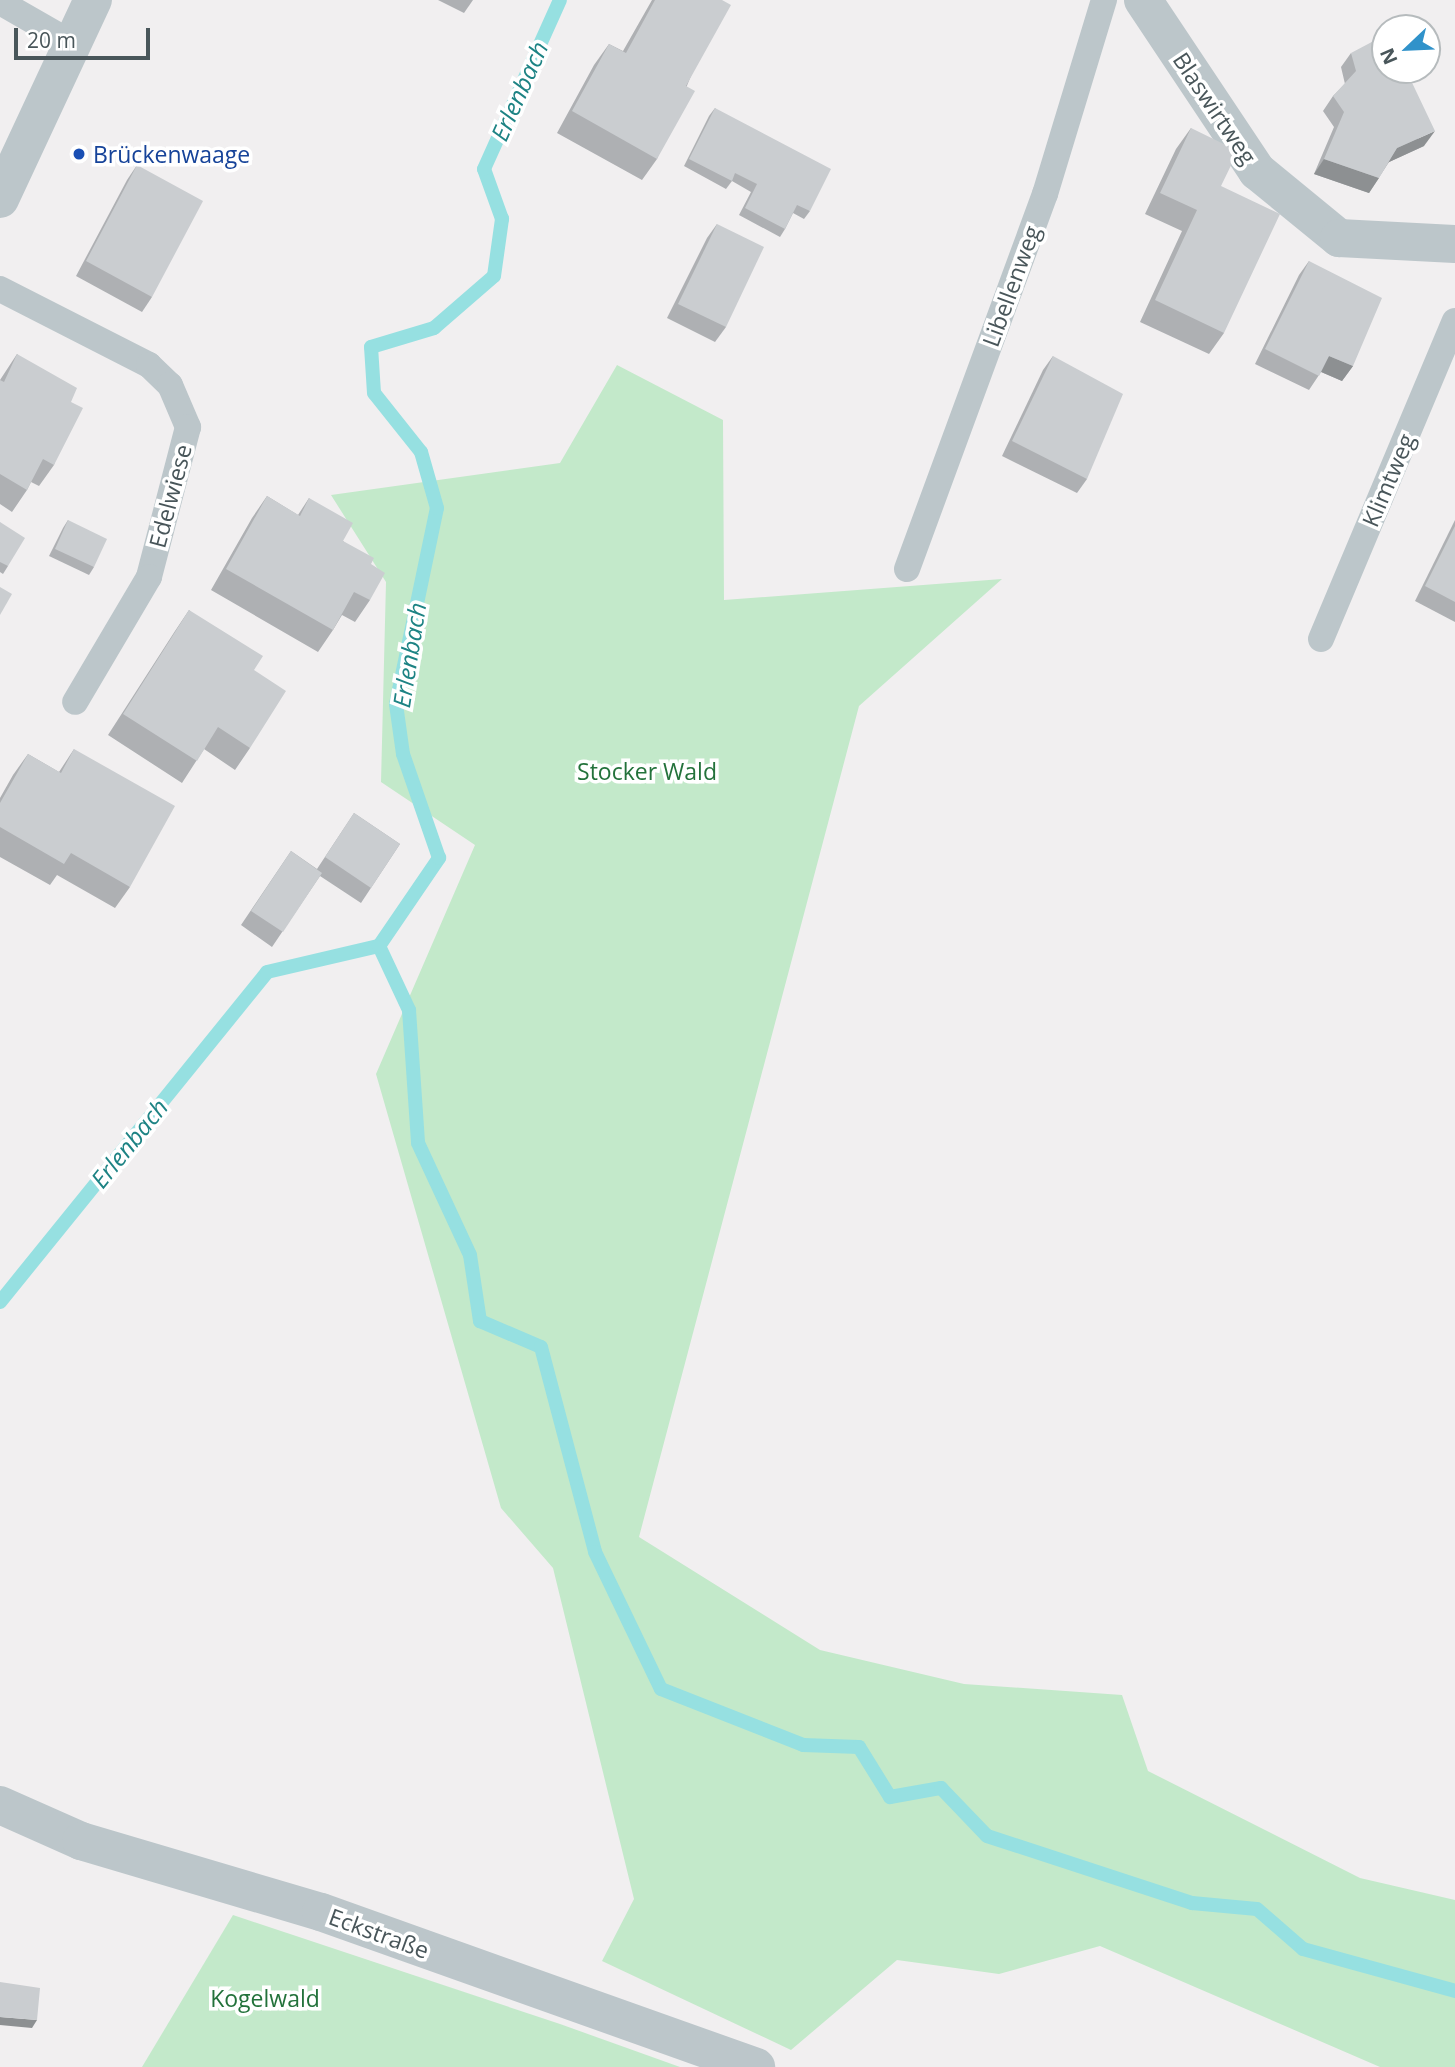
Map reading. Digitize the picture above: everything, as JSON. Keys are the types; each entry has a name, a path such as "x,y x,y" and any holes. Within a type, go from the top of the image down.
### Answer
{"street":[{"path":"4,183 93,0"},
{"name":"Blaswirtweg","path":"1143,0 1257,171 1339,238 1455,244"},
{"name":"Eckstraße","path":"0,1805 81,1841 321,1912 756,2067"}],"lane":[{"name":"Libellenweg","path":"907,569 1045,194 1104,0"},
{"path":"0,2 73,44"},
{"name":"Edelwiese","path":"0,289 149,365 170,385 186,418 185,443 149,577 75,702"},
{"name":"Klimtweg","path":"1321,639 1455,321"}],"green space":[{"name":"Stocker Wald","path":"617,365 723,420 724,600 1002,579 859,706 639,1537 820,1650 964,1684 1122,1695 1148,1771 1360,1878 1455,1900 1455,2067 1380,2067 1100,1946 999,1974 897,1960 791,2050 602,1961 634,1899 553,1568 501,1508 376,1074 475,845 381,782 386,582 331,495 560,463"},
{"name":"Kogelwald","path":"233,1915 560,2024 680,2067 142,2067"}],"building":[{"path":"655,0 722,0 731,5 686,86 695,91 657,159 572,111 609,44 626,53"},
{"path":"1371,42 1371,84 1413,84 1435,131 1397,148 1379,178 1324,159 1344,112 1333,96 1356,71 1351,53"},
{"path":"715,108 831,169 810,211 797,205 785,229 745,208 757,184 735,173 732,181 689,159"},
{"path":"1191,128 1238,151 1221,186 1280,214 1224,333 1155,300 1197,210 1160,193"},
{"path":"137,165 203,201 152,297 86,261"},
{"path":"717,224 764,247 726,327 678,304"},
{"path":"1309,261 1382,298 1353,366 1329,356 1319,376 1265,349"},
{"path":"17,354 77,388 71,402 83,408 54,465 43,459 27,490 0,474 0,380 4,382"},
{"path":"1053,356 1123,394 1087,479 1012,441"},
{"path":"267,496 300,516 309,498 353,523 343,541 374,558 371,564 385,573 370,600 354,592 333,630 226,569"},
{"path":"68,520 107,539 94,567 55,549"},
{"path":"0,522 25,538 8,566 0,562"},
{"path":"1455,526 1455,602 1425,586"},
{"path":"0,587 12,594 0,615"},
{"path":"189,610 263,656 254,670 286,691 250,748 218,727 197,761 123,714"},
{"path":"74,749 175,806 130,887 71,853 64,864 0,827 0,803 28,754 61,773"},
{"path":"354,813 400,844 371,888 325,857"},
{"path":"291,851 322,873 283,932 251,911"},
{"path":"0,1982 40,1988 37,2020 0,2017"}],"waterway":[{"name":"Erlenbach","path":"0,1302 267,972 379,946 439,858 403,754 396,704 437,508 421,452 374,393 371,347 434,328 494,276 502,219 484,169 560,0"},
{"path":"379,946 409,1010 418,1143 470,1255 480,1321 541,1347 595,1552 661,1689 803,1745 859,1747 890,1797 941,1788 987,1836 1192,1903 1257,1909 1303,1949 1455,1991"}],"place":[{"name":"Brückenwaage","path":"79,154"}]}
